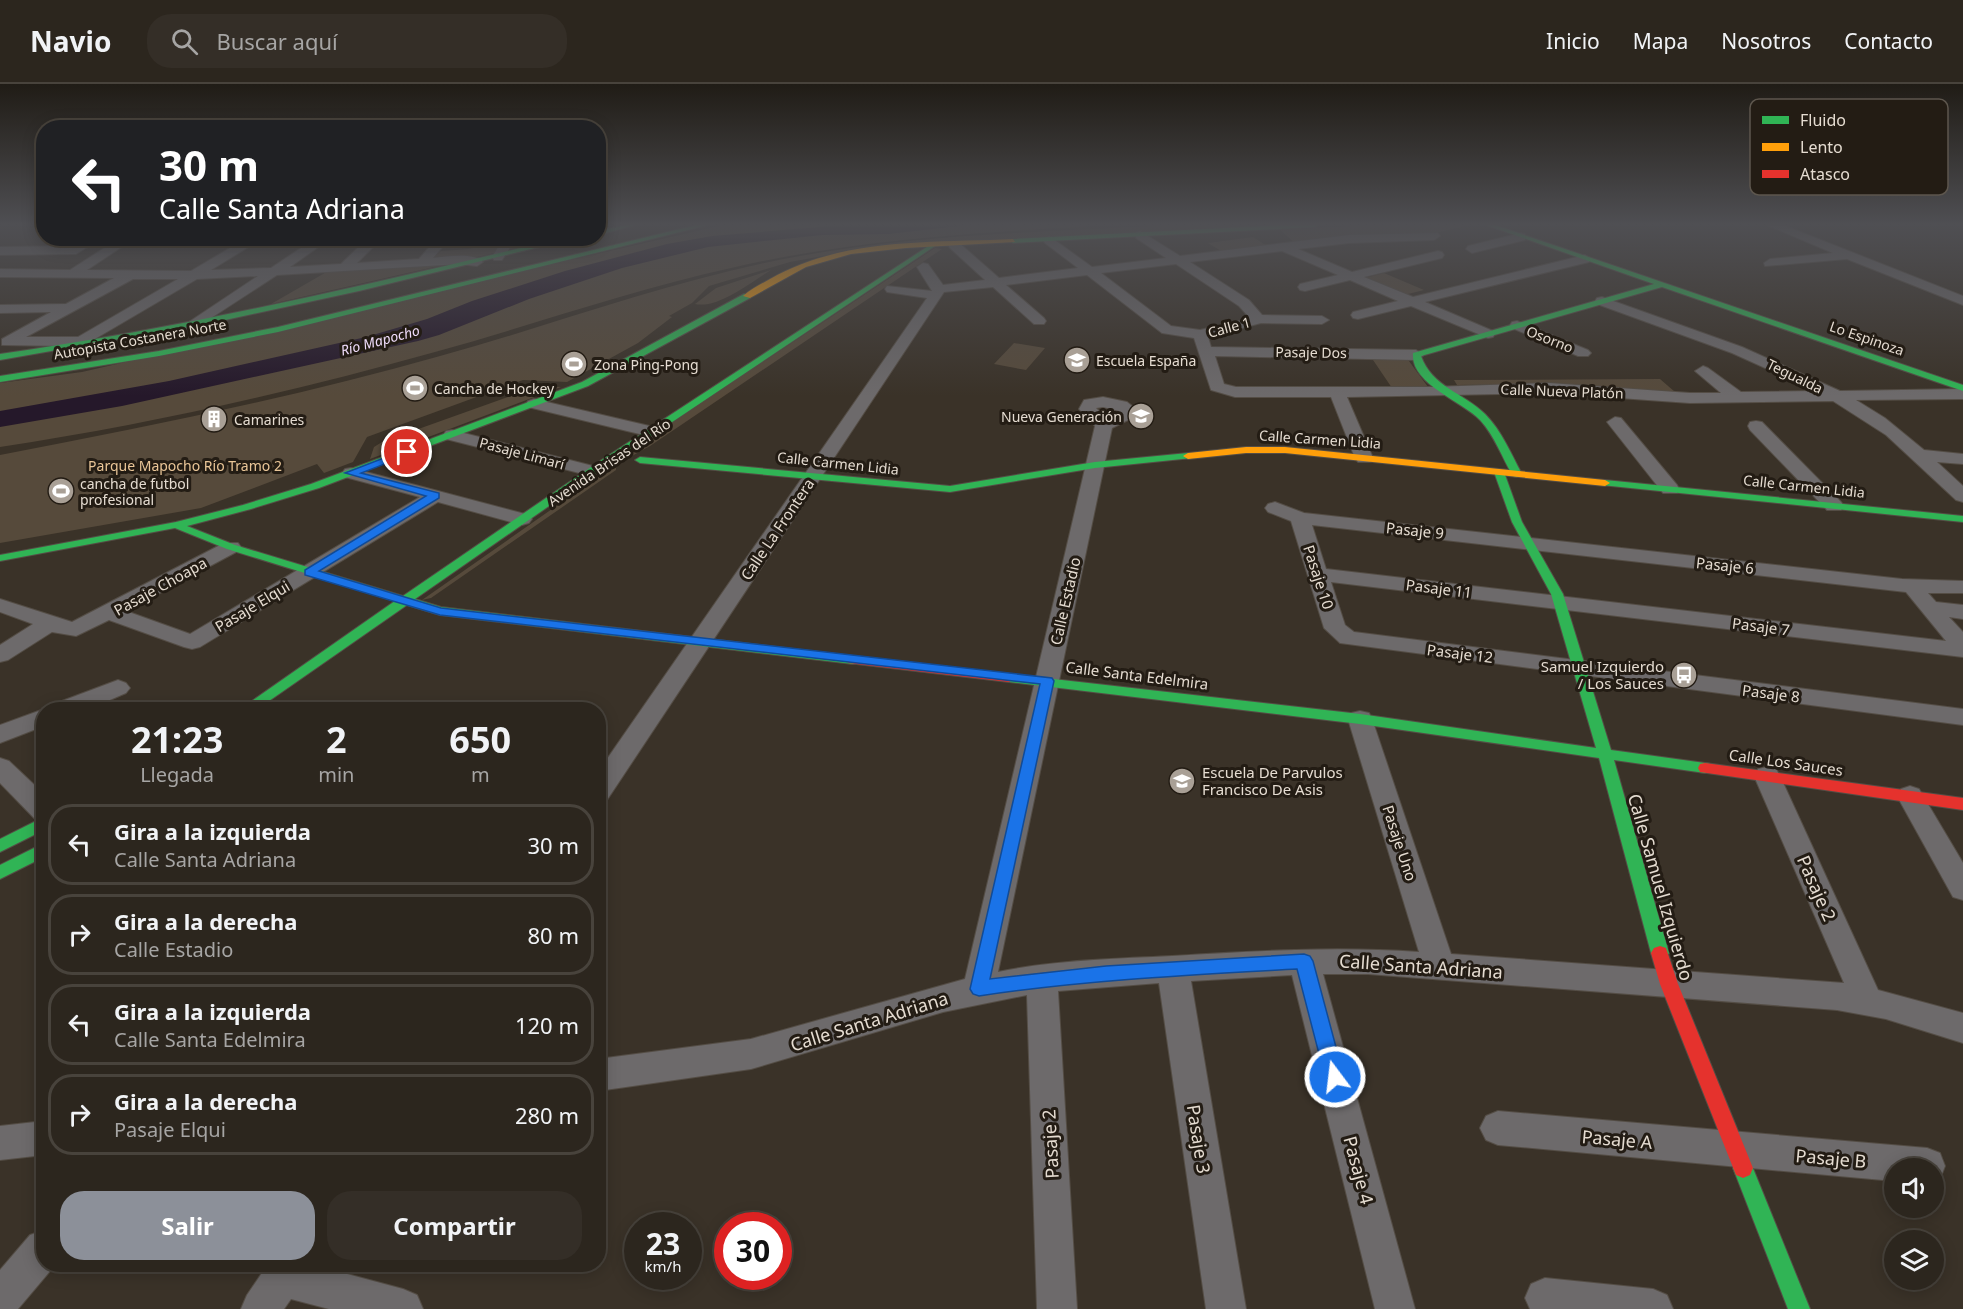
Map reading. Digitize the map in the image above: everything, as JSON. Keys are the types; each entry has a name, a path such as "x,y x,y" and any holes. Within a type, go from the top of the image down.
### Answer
{"main road":[{"path":"0,357 191,327 286,308 393,282"},
{"name":"Autopista Costanera Norte","path":"0,370 115,353 233,331 435,282"},
{"name":"Autopista Costanera Norte","path":"0,379 148,356 253,335 464,282"},
{"path":"0,558 176,525 262,503 351,473 597,378 772,282"},
{"name":"Avenida Brisas del Río","path":"258,702 591,471 877,282"},
{"path":"887,292 901,282"},
{"name":"Lo Espinoza","path":"1652,282 1963,388"},
{"path":"1517,474 1484,418 1444,391 1420,368 1416,355 1660,285"},
{"name":"Avenida Brisas del Río","path":"635,464 659,447"},
{"name":"Calle Carmen Lidia","path":"635,464 950,489 1095,465 1259,450 1364,458 1963,519"},
{"name":"Calle Samuel Izquierdo","path":"1499,472 1509,504 1548,574 1560,602 1669,984 1799,1309"},
{"name":"Calle Santa Edelmira","path":"176,525 231,547 424,608 1360,719 1605,754"},
{"path":"410,619 440,597"},
{"name":"Calle Los Sauces","path":"1605,754 1963,804"},
{"path":"0,846 36,827"},
{"path":"0,873 36,853"}],"street":[{"path":"3,342 117,282"},
{"path":"3,342 76,344 183,282"},
{"path":"191,327 259,282"},
{"path":"931,282 937,292"},
{"path":"887,292 937,292 995,282"},
{"path":"996,282 1039,321"},
{"name":"Calle 1","path":"1105,282 1163,328 1178,333 1200,334 1252,323 1256,319 1245,303 1213,282"},
{"path":"1305,287 1325,282"},
{"path":"1365,282 1488,334"},
{"path":"1358,315 1491,282"},
{"path":"1916,282 1963,301"},
{"name":"Calle La Frontera","path":"606,782 937,292"},
{"name":"Tegualda","path":"1602,301 1765,362 1835,396 1874,419 1963,496"},
{"path":"0,309 69,308"},
{"path":"1256,319 1322,320"},
{"name":"Osorno","path":"1517,326 1583,353"},
{"name":"Calle Nueva Platón","path":"1200,334 1216,385 1222,390 1235,392 1549,388 1679,398 1963,394"},
{"name":"Pasaje Dos","path":"1206,351 1416,355"},
{"path":"1703,371 1737,397"},
{"path":"1337,392 1364,458"},
{"path":"534,404 652,432"},
{"path":"1615,422 1670,489"},
{"name":"Calle Estadio","path":"979,989 1104,425"},
{"path":"1756,426 1834,506"},
{"name":"Pasaje Limarí","path":"452,435 591,471"},
{"path":"1916,455 1963,459"},
{"path":"351,473 522,519"},
{"name":"Pasaje Elqui","path":"109,613 192,642 435,496"},
{"name":"Pasaje 9","path":"1275,508 1300,518 1529,543"},
{"name":"Pasaje 10","path":"1300,518 1335,628 1342,635"},
{"name":"Pasaje 6","path":"1529,543 1893,584 1924,598"},
{"name":"Pasaje Choapa","path":"49,624 70,629 88,625 231,547"},
{"name":"Pasaje 11","path":"1318,574 1560,602"},
{"path":"1924,598 1931,587 1963,587"},
{"path":"1924,598 1963,612"},
{"path":"1924,598 1963,648"},
{"name":"Pasaje 7","path":"1560,602 1963,648"},
{"path":"0,605 49,624"},
{"path":"0,655 49,624"},
{"name":"Pasaje 12","path":"1342,635 1355,640 1579,668"},
{"name":"Pasaje 8","path":"1579,668 1963,717"},
{"path":"83,702 118,688"},
{"name":"Pasaje Uno","path":"1360,719 1439,966"},
{"path":"0,734 36,720"},
{"path":"0,767 36,803"},
{"name":"Pasaje 2","path":"1767,776 1867,1000"},
{"path":"1910,796 1963,889"},
{"name":"Calle Santa Adriana","path":"606,1074 751,1054 979,989 1042,979 1304,961 1368,961 1837,996 1867,1000 1963,1028"},
{"name":"Pasaje 4","path":"1304,961 1395,1309"},
{"name":"Pasaje 3","path":"1173,969 1226,1309"},
{"name":"Pasaje 2","path":"1042,979 1057,1309"},
{"name":"Pasaje A","path":"1498,1128 1735,1149"},
{"path":"0,1143 36,1139"},
{"name":"Pasaje B","path":"1735,1149 1884,1162"},
{"path":"0,1300 36,1258"},
{"path":"261,1309 286,1272"},
{"path":"290,1272 403,1309"},
{"path":"1545,1298 1653,1309"}],"green space":[{"path":"309,282 367,282 271,304"},
{"path":"474,282 674,282 327,381 164,418 0,447 0,383 82,372"},
{"name":"Parque Mapocho Río Tramo 2","path":"688,282 722,282 709,286 692,303 669,316 672,317 638,343 567,382 523,380 367,437 353,462 324,473 317,464 201,508 0,543 0,455 166,422 331,385 485,343"},
{"path":"734,282 752,282 724,299 695,304 716,288"},
{"path":"883,282 893,282 650,446 630,457 619,457"},
{"path":"1375,282 1406,282 1424,290 1404,295"},
{"path":"1014,343 1045,348 1026,370 994,364"},
{"path":"1371,357 1406,357 1428,387 1392,388"},
{"path":"1660,379 1675,392 1552,384 1457,385 1454,380"},
{"path":"539,386 561,387 370,459 374,447 382,442"},
{"path":"612,467 616,470 431,598 422,600"}],"water":[{"name":"Río Mapocho","path":"530,282 580,282 418,341 122,406 0,427 0,411 169,381 366,337 427,319 472,301"}],"traffic: fast":[{"path":"0,357 145,334 388,282"},
{"path":"0,379 238,338 467,282"},
{"path":"258,702 604,463 877,282"},
{"path":"1655,282 1963,388"},
{"path":"1517,474 1483,417 1426,376 1416,355 1660,285"},
{"path":"0,558 176,525 247,507 315,486 585,384 747,296"},
{"path":"640,460 950,489 1095,465 1188,456"},
{"path":"1499,472 1517,522 1557,594 1605,754 1660,953"},
{"path":"1605,483 1963,519"},
{"path":"176,525 231,547 440,611 853,660"},
{"path":"1009,678 1360,719 1705,768"},
{"path":"0,846 36,827"},
{"path":"0,873 36,853"},
{"path":"1743,1168 1799,1309"}],"traffic: slow":[{"path":"747,296 770,282"},
{"path":"1188,456 1246,450 1285,450 1605,483"}],"traffic: jam":[{"path":"853,660 1009,678"},
{"path":"1705,768 1963,804"},
{"path":"1660,953 1669,984 1743,1168"}],"place":[{"name":"Escuela España","path":"1077,360"},
{"name":"Zona Ping-Pong","path":"574,364"},
{"name":"Cancha de Hockey","path":"415,388"},
{"name":"Nueva Generación","path":"1141,416"},
{"name":"Camarines","path":"214,419"},
{"name":"cancha de futbol profesional","path":"61,491"},
{"name":"Samuel Izquierdo / Los Sauces","path":"1684,675"},
{"name":"Escuela De Parvulos Francisco De Asis","path":"1182,781"}],"route":[{"path":"407,452 351,473 435,496 309,572 440,611 1047,681 979,989 1042,979 1106,973 1304,961 1335,1077"}]}
